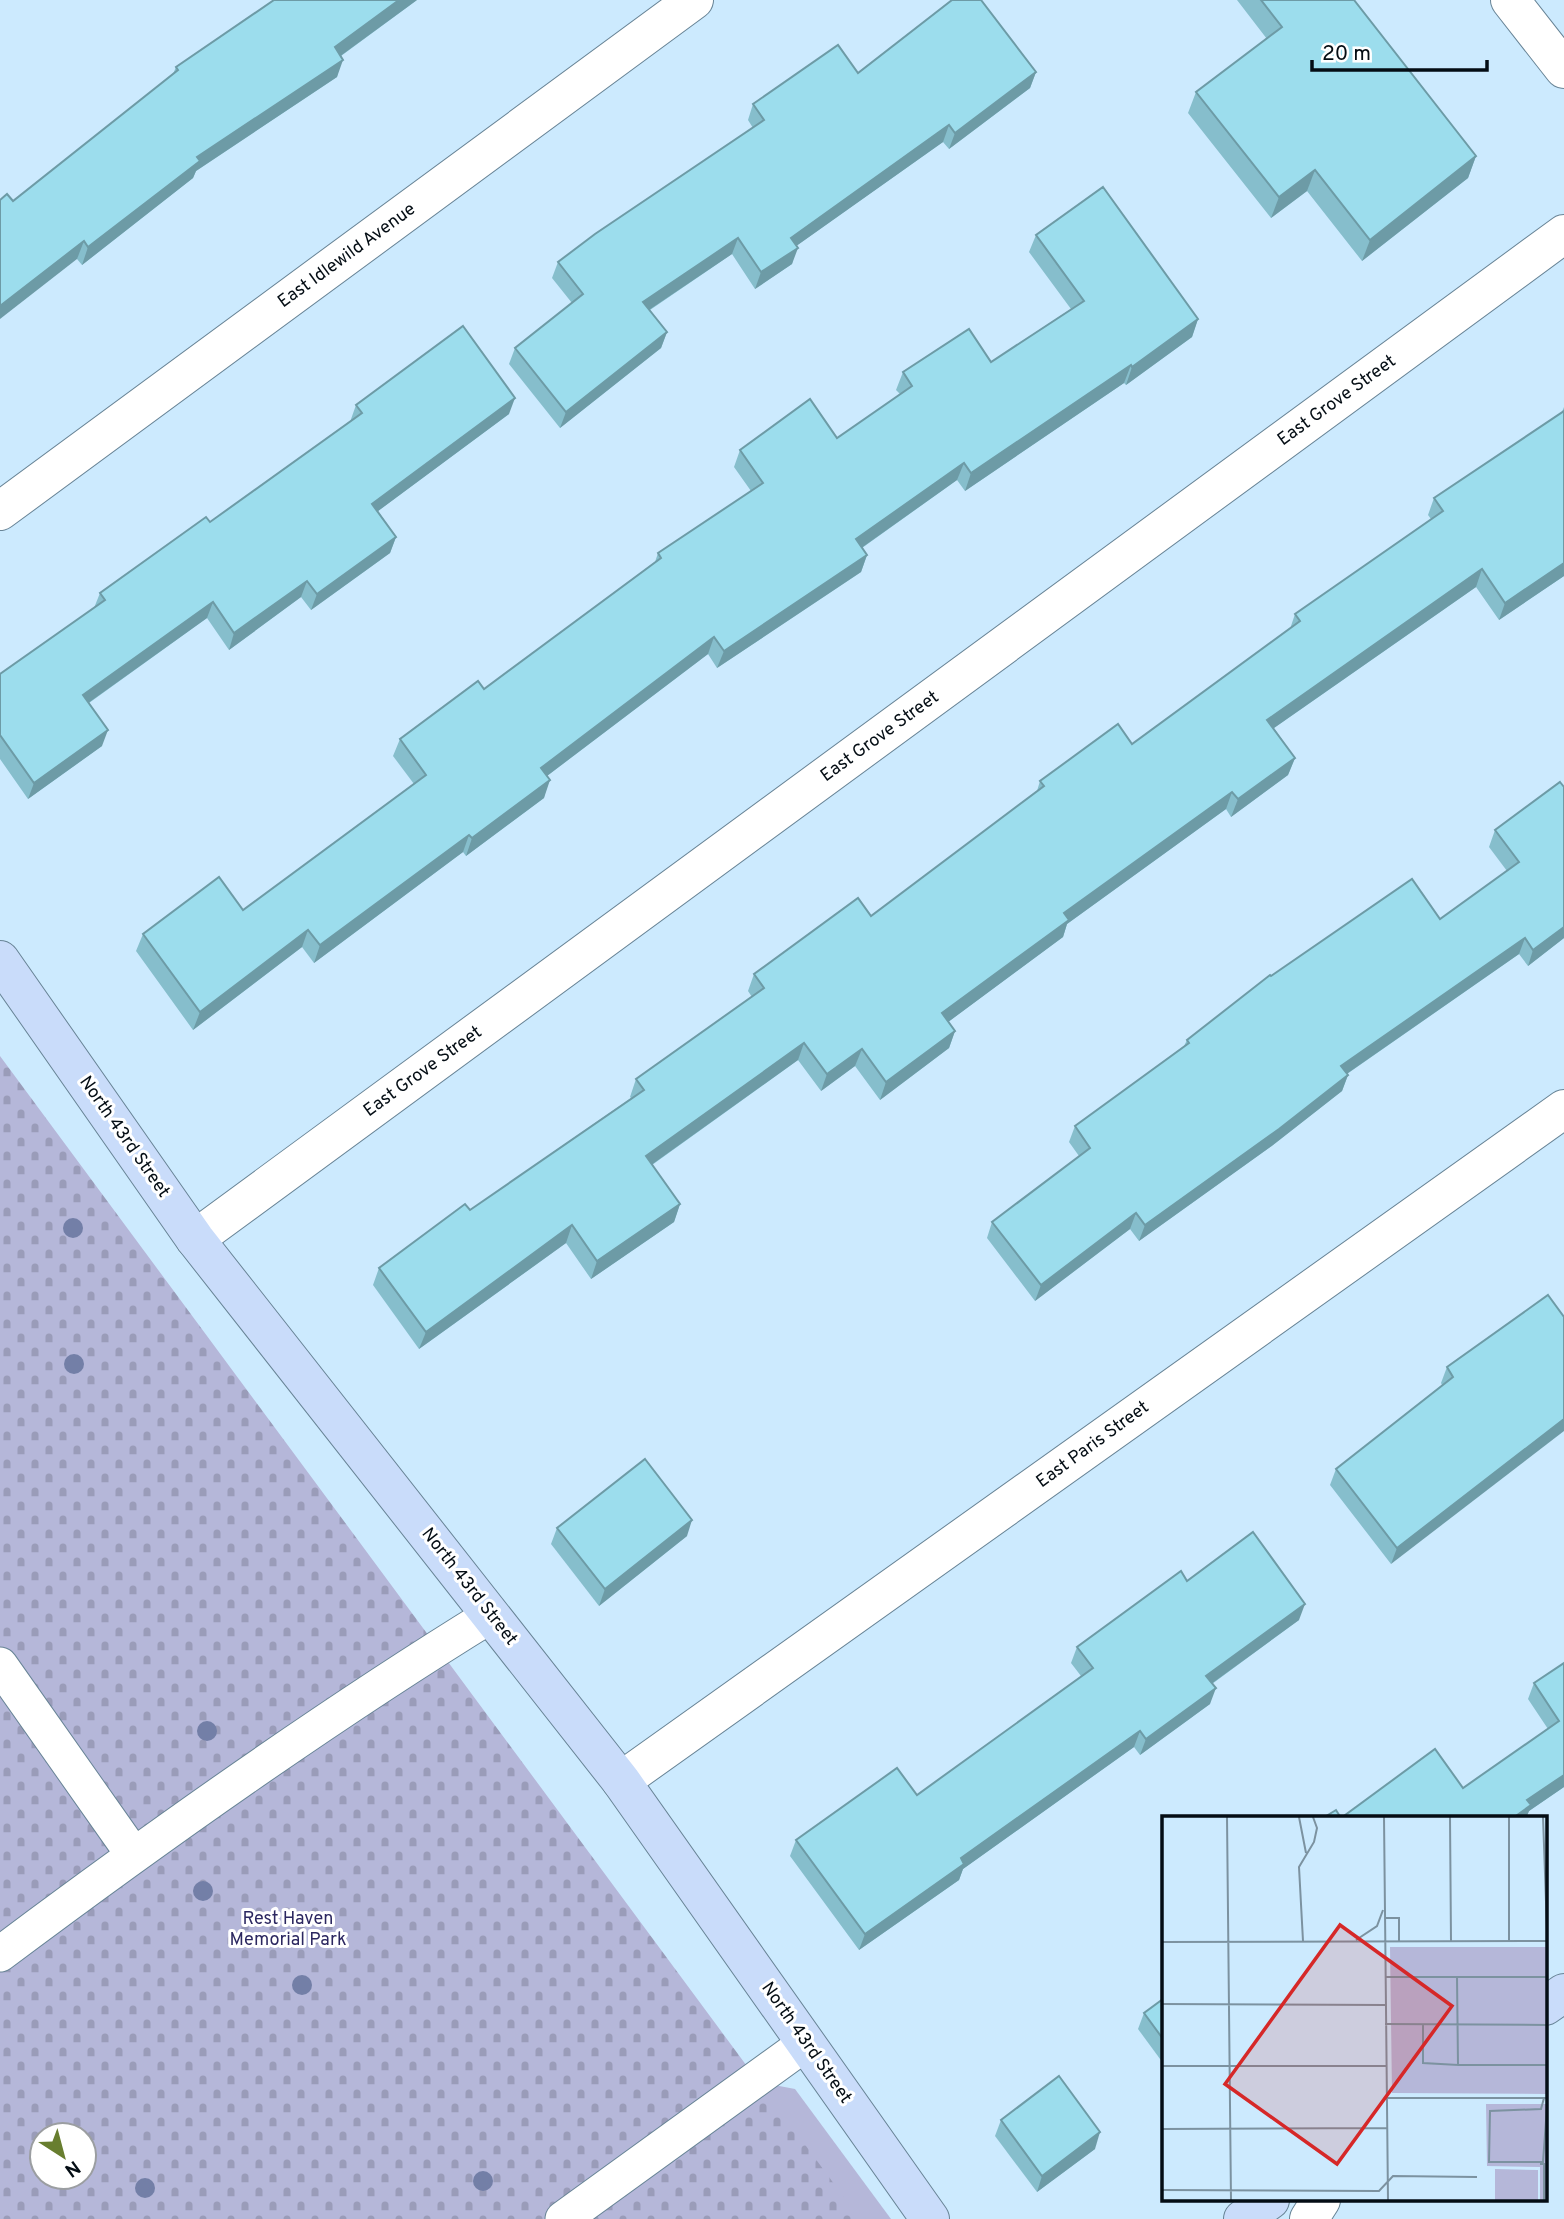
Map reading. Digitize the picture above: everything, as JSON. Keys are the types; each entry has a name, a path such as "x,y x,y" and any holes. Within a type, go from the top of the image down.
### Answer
{"street":[{"name":"East Idlewild Avenue","path":"0,512 694,0"},
{"path":"1510,0 1564,69"},
{"name":"East Grove Street","path":"195,1239 1564,234"},
{"name":"North 43rd Street","path":"0,960 195,1239 621,1781 930,2219"},
{"name":"East Paris Street","path":"621,1781 1564,1109"},
{"path":"1546,2005 1564,1993"},
{"path":"1243,2219 1267,2202"},
{"path":"1309,2219 1320,2202"}],"lane":[{"path":"0,1954 133,1854 416,1661 491,1615"},
{"path":"0,1665 133,1854"},
{"path":"564,2219 806,2043"}],"green space":[{"name":"Rest Haven Memorial Park","path":"0,1056 860,2219 0,2219"},
{"path":"774,2085 795,2089 891,2219 588,2219"}],"building":[{"path":"274,0 399,0 335,47 343,60 197,157 200,161 88,247 84,241 0,306 0,200 7,194 13,201 178,70 176,67"},
{"path":"952,0 981,0 1036,72 955,133 949,125 791,238 798,248 761,272 738,238 643,302 667,332 566,412 515,348 583,294 558,262 764,120 753,104 838,45 858,73"},
{"path":"1261,0 1354,0 1476,156 1370,240 1315,170 1279,197 1196,92 1282,27"},
{"path":"1103,187 1198,319 1132,367 1131,365 971,473 964,463 856,539 867,555 724,651 714,637 541,768 550,780 472,838 469,835 320,945 308,930 200,1012 143,934 219,877 243,910 426,775 400,739 478,681 484,689 661,558 658,553 763,483 740,450 810,399 837,438 912,386 903,372 969,329 991,362 1084,301 1036,235"},
{"path":"463,326 515,398 372,504 396,537 317,594 307,581 234,633 213,602 83,695 108,730 34,783 0,735 0,674 105,600 100,593 206,517 210,522 362,413 356,405"},
{"path":"1564,411 1564,563 1505,603 1482,569 1267,720 1295,758 1238,799 1232,792 1064,913 1069,920 942,1013 955,1031 886,1082 862,1049 827,1074 804,1043 646,1156 680,1204 597,1261 572,1225 426,1332 379,1268 465,1204 470,1210 644,1090 636,1079 764,988 754,974 858,898 871,916 1044,786 1040,781 1118,724 1132,744 1300,621 1295,614 1443,511 1434,498"},
{"path":"1560,782 1564,787 1564,927 1533,950 1525,938 1341,1066 1348,1075 1279,1129 1145,1225 1136,1213 1041,1285 992,1222 1090,1148 1075,1126 1189,1043 1187,1040 1270,975 1412,879 1440,919 1519,862 1495,830"},
{"path":"1548,1295 1564,1317 1564,1419 1397,1548 1336,1469 1453,1377 1447,1367"},
{"path":"645,1459 692,1520 605,1589 557,1528"},
{"path":"1253,1532 1305,1604 1206,1676 1216,1688 1146,1739 1140,1731 961,1858 964,1864 865,1934 796,1840 897,1768 917,1795 1093,1668 1077,1647 1181,1571 1187,1581"},
{"path":"1564,1663 1564,1775 1527,1800 1531,1805 1516,1816 1344,1816 1435,1749 1463,1788 1559,1721 1534,1683"},
{"path":"1336,1810 1340,1816 1326,1816"},
{"path":"1162,2000 1162,2038 1144,2013"},
{"path":"1059,2076 1100,2132 1042,2176 1001,2120"}]}
